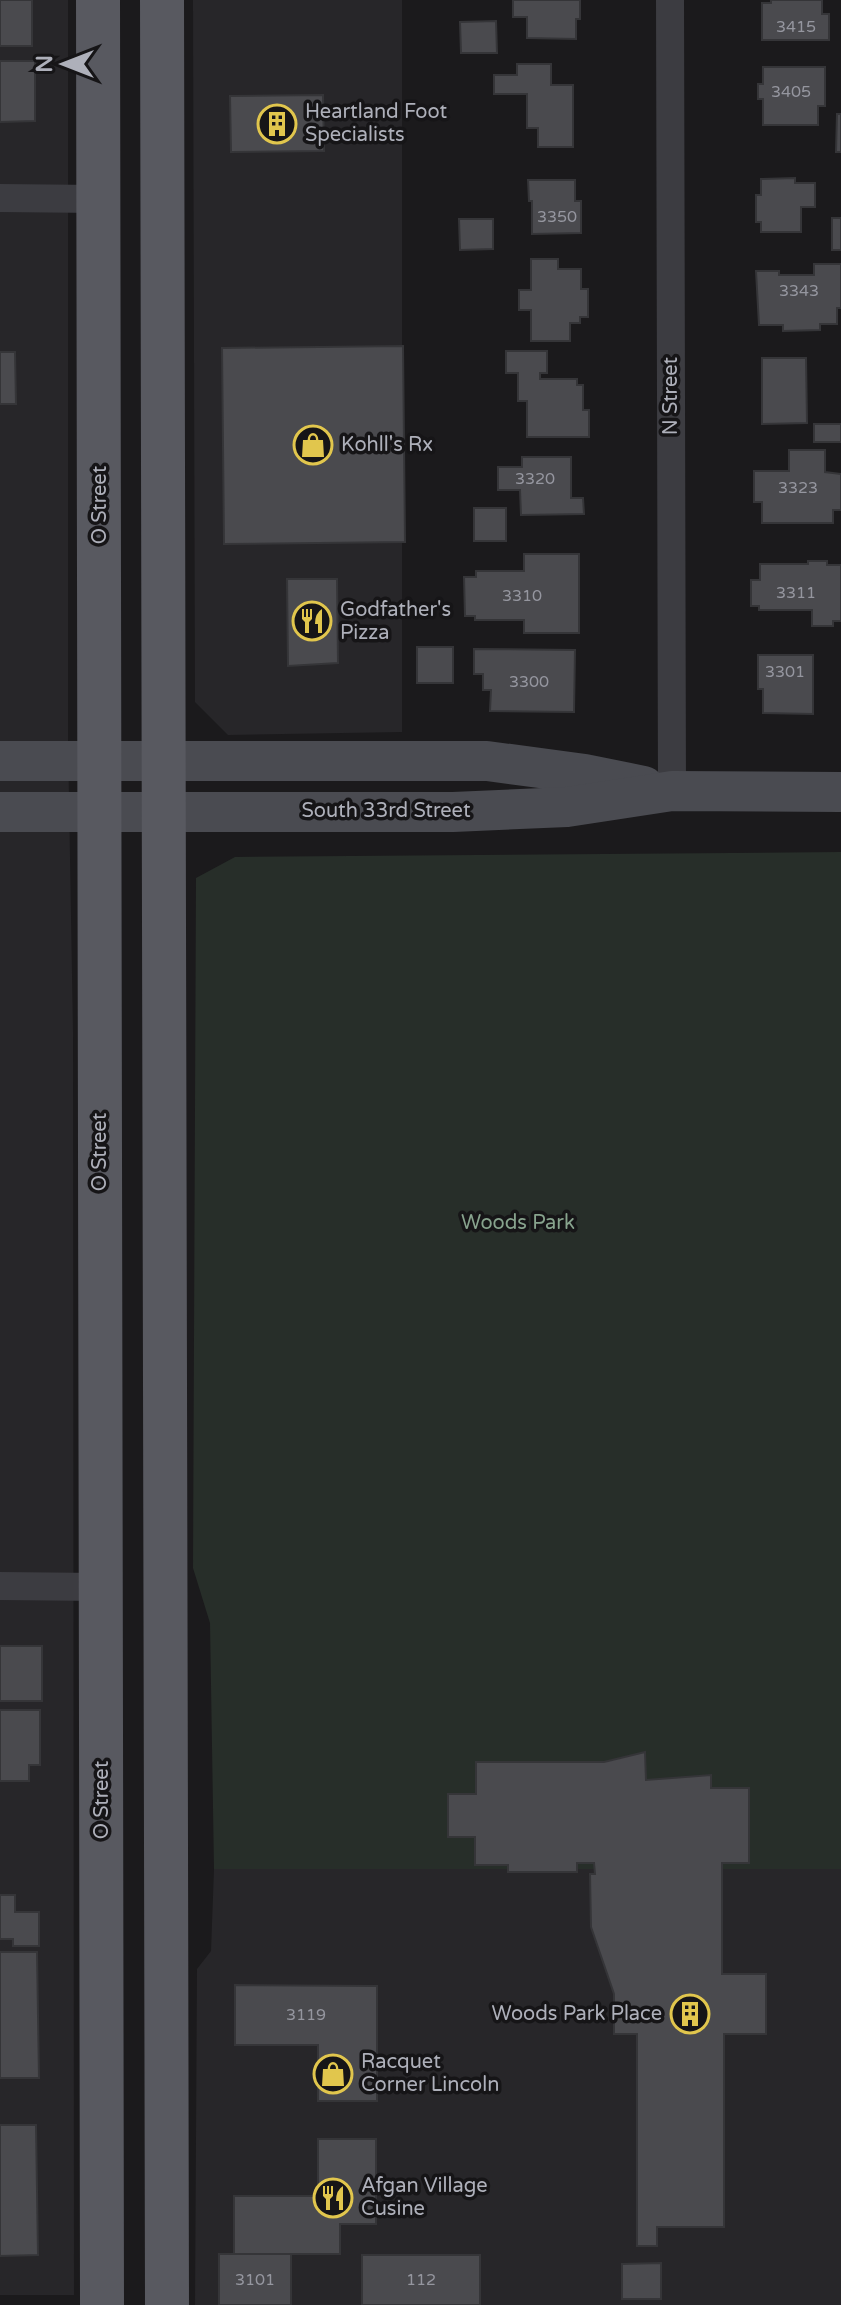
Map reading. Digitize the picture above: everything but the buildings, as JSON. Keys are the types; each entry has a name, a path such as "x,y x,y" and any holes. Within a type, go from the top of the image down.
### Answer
{"main road":[{"name":"O Street","path":"98,0 102,2305"},
{"path":"162,0 167,2305"},
{"name":"South 33rd Street","path":"0,761 487,761 585,774 672,791"},
{"name":"South 33rd Street","path":"0,812 453,812 567,807 672,791 841,792"}],"street":[{"name":"N Street","path":"670,0 672,791"},
{"path":"0,198 98,199"},
{"path":"0,1586 101,1587"}],"shaded area":[{"path":"0,0 68,0 74,2295 0,2295"},
{"path":"193,0 402,0 402,732 228,735 195,702"},
{"path":"214,1869 841,1869 841,2305 195,2305 197,1969 211,1951"}],"green space":[{"name":"Woods Park","path":"841,852 841,1869 214,1869 210,1623 193,1568 196,878 235,857"}],"place":[{"name":"Heartland Foot Specialists","path":"277,124"},
{"name":"Kohll's Rx","path":"313,445"},
{"name":"Godfather's Pizza","path":"312,621"},
{"name":"Woods Park Place","path":"690,2014"},
{"name":"Racquet Corner Lincoln","path":"333,2074"},
{"name":"Afgan Village Cusine","path":"333,2198"}]}
